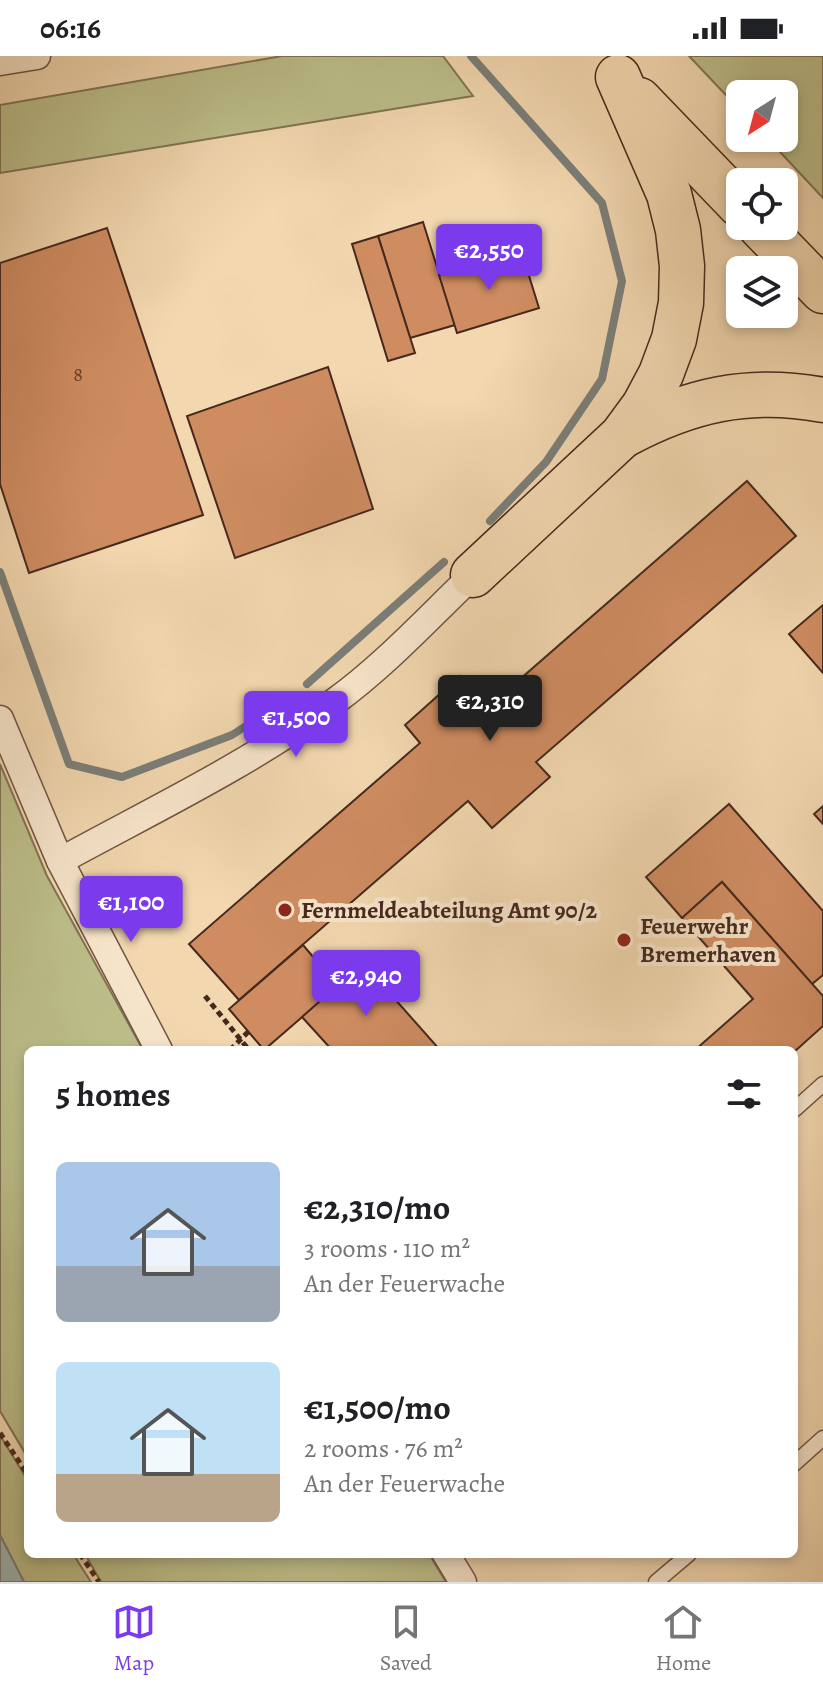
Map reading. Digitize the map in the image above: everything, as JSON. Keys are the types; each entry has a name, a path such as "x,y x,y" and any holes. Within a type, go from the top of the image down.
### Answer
{"highway":[{"path":"608,67 726,190"},
{"path":"473,575 622,436 644,406 661,374 674,339 681,303 682,266 678,230 669,194 608,67"},
{"path":"774,240 823,291"},
{"path":"622,436 654,418 726,397 801,395 823,400"}],"street":[{"path":"0,62 37,56"},
{"path":"60,861 230,770 304,723 376,668 473,575"},
{"path":"0,719 60,861 157,1046"},
{"path":"448,1558 463,1582"}],"lane":[{"path":"798,1106 823,1084"},
{"path":"798,1460 823,1438"},
{"path":"656,1582 684,1558"}],"path":[{"path":"205,996 246,1046"},
{"path":"234,1046 248,1032"},
{"path":"0,1433 24,1469"},
{"path":"83,1558 99,1582"}],"green space":[{"path":"282,56 443,56 473,96 0,173 0,105"},
{"path":"689,56 823,56 823,198 780,152 798,152 798,80 726,80 726,95"},
{"path":"0,764 47,876 141,1046 24,1046 24,1451 0,1411"},
{"path":"0,1435 24,1474 24,1558 76,1558 91,1582 24,1582 0,1535"},
{"path":"87,1558 431,1558 446,1582 101,1582"}],"water":[{"path":"0,1535 24,1582 0,1582"}],"building":[{"path":"423,222 455,325 410,338 378,236"},
{"path":"107,228 203,515 29,573 0,484 0,263"},
{"path":"378,236 415,353 388,361 352,244"},
{"path":"521,250 539,308 457,333 439,275"},
{"path":"328,367 373,509 235,558 187,416"},
{"path":"747,481 796,536 536,762 550,777 492,828 468,801 239,1000 189,944 420,743 405,725 460,676 488,707"},
{"path":"823,605 823,673 789,634"},
{"path":"729,804 823,911 823,975 812,984 722,882 682,918 646,877"},
{"path":"823,806 823,824 814,814"},
{"path":"722,882 823,996 823,1026 798,1048 798,1046 700,1046 753,999 682,918"},
{"path":"303,945 338,986 269,1046 261,1046 229,1009"},
{"path":"363,963 436,1046 328,1046 302,1017"}],"waterway":[{"path":"471,56 602,203 622,281 602,379 546,462 490,521"},
{"path":"307,684 444,562"},
{"path":"0,572 69,764 122,777 232,735 249,724"}],"place":[{"name":"Fernmeldeabteilung Amt 90/2","path":"285,910"},
{"name":"Feuerwehr Bremerhaven","path":"624,940"}]}
